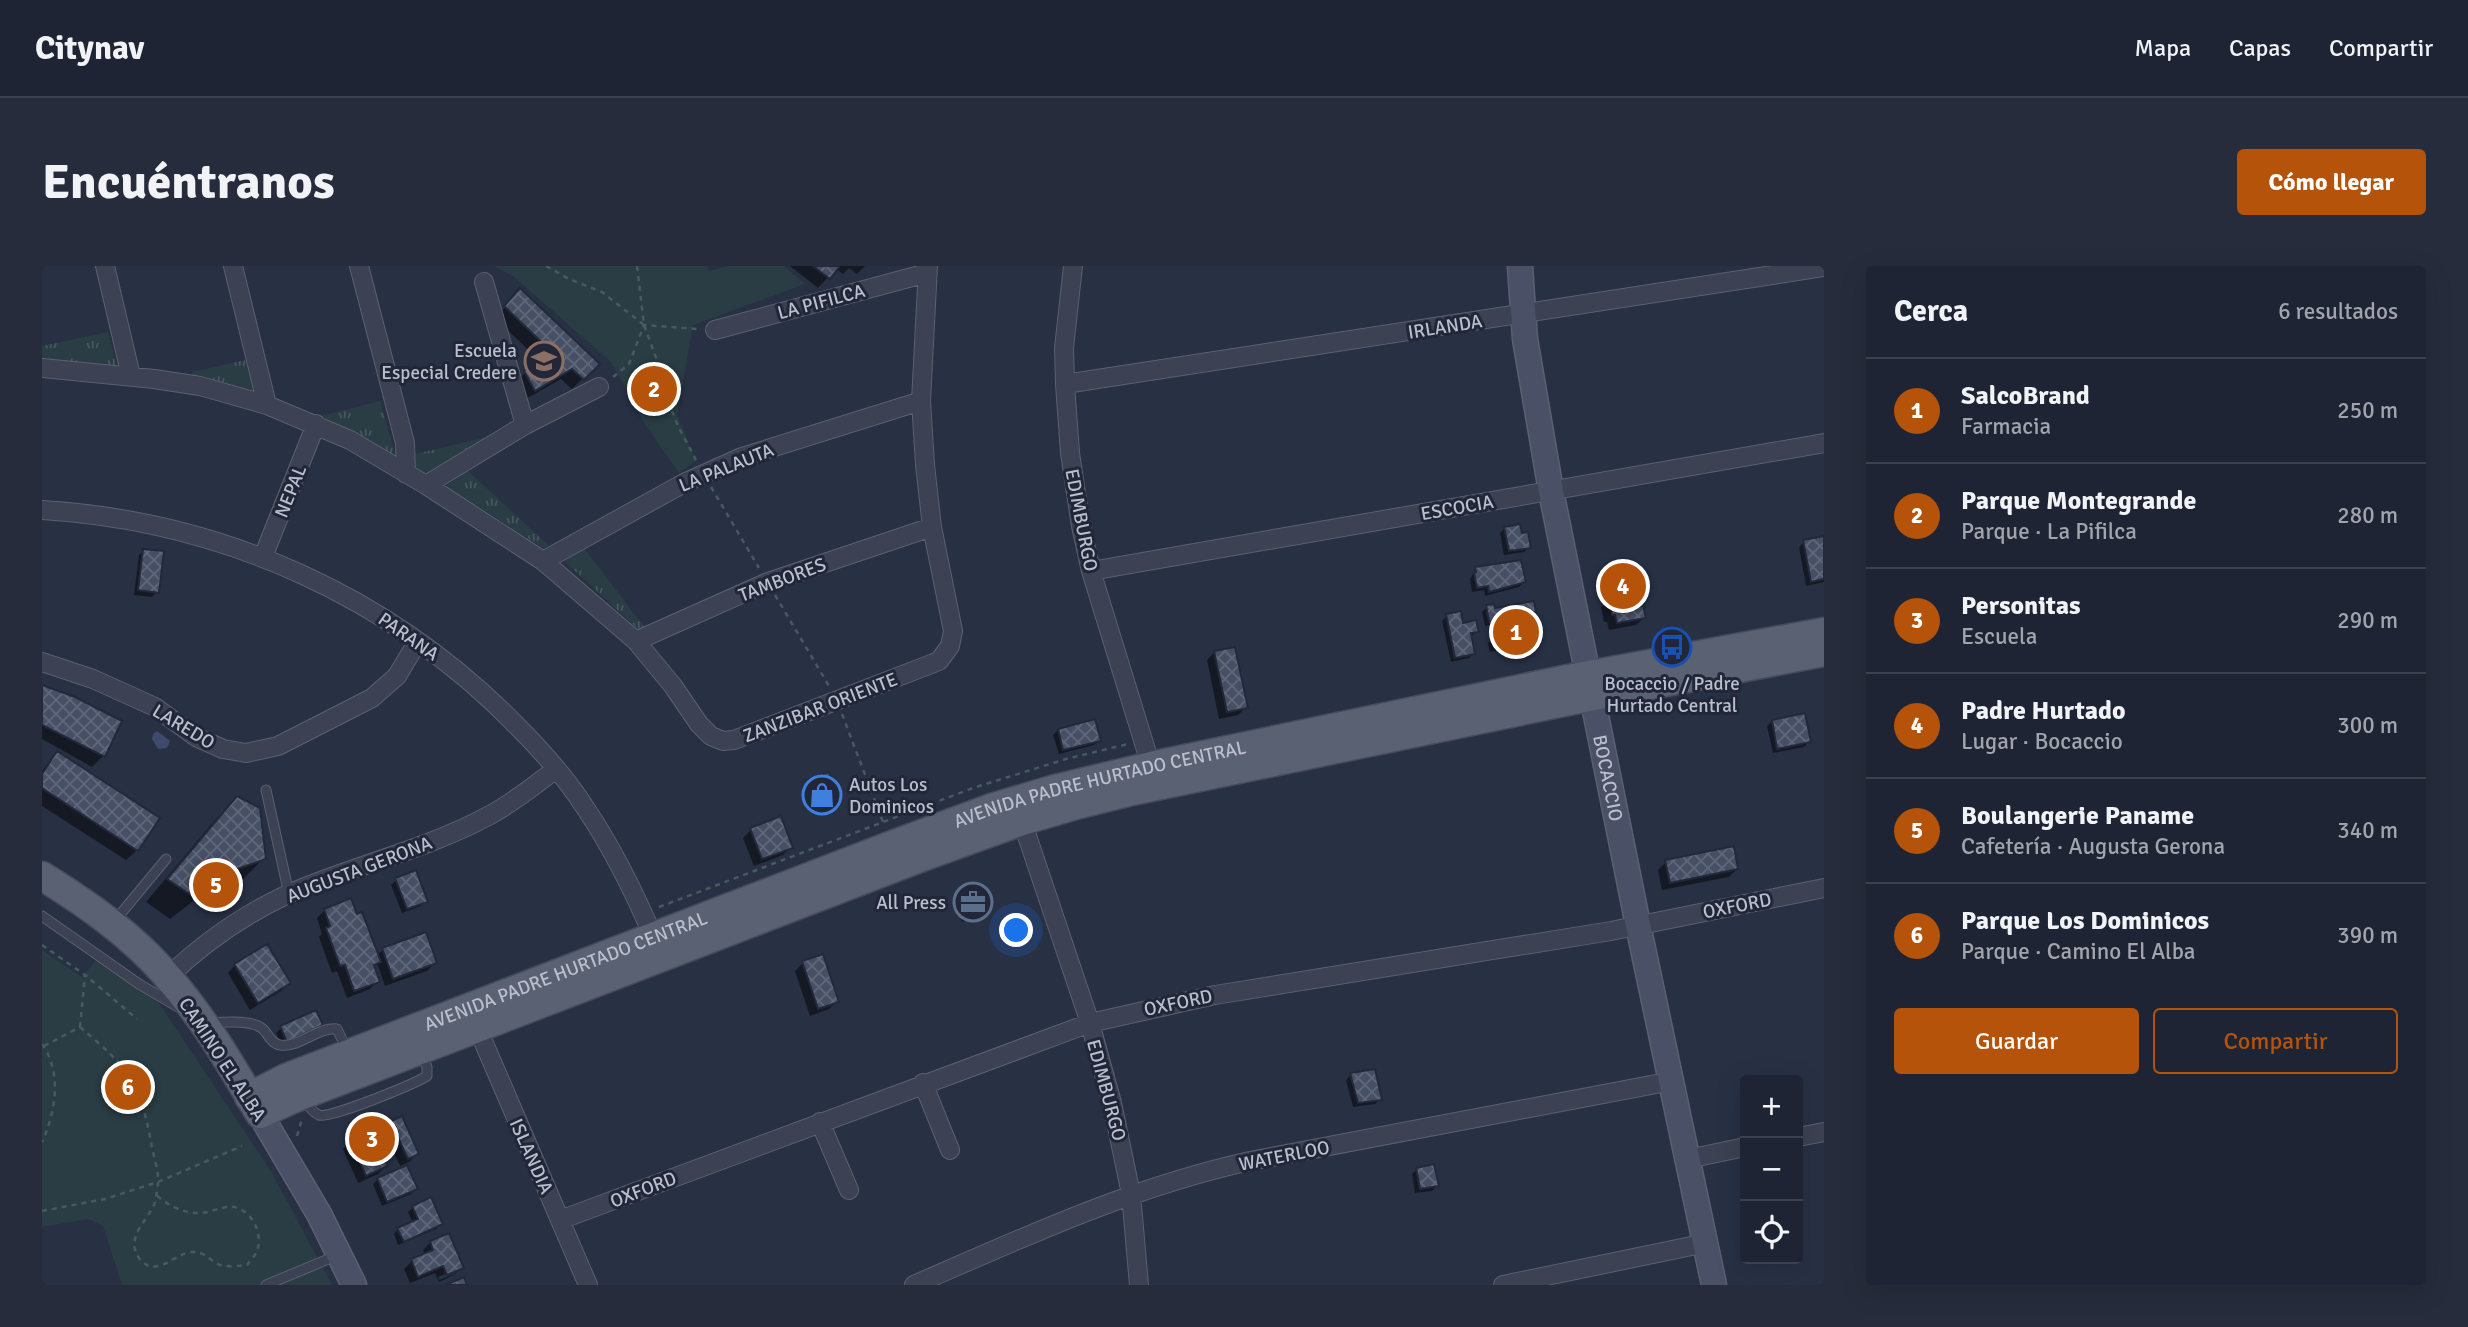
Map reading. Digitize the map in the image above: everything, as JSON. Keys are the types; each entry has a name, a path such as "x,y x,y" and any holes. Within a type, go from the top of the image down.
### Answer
{"main road":[{"name":"AVENIDA PADRE HURTADO CENTRAL","path":"255,1105 301,1096 1023,821 1132,791 1824,632"},
{"name":"AVENIDA PADRE HURTADO CENTRAL","path":"255,1105 286,1079 892,845 991,808 1055,789 1151,766 1590,686 1824,652"},
{"name":"CAMINO EL ALBA","path":"42,876 112,924 168,976 201,1021 255,1105"}],"street":[{"path":"105,266 131,376"},
{"path":"233,266 267,405"},
{"path":"359,266 404,443 406,474"},
{"path":"1063,266 1073,266"},
{"name":"EDIMBURGO","path":"1073,266 1064,348 1065,384 1070,453 1081,526 1091,571 1151,766"},
{"name":"BOCACCIO","path":"1520,266 1522,314 1551,491 1714,1285"},
{"name":"IRLANDA","path":"1065,384 1824,267"},
{"name":"ZANZIBAR ORIENTE","path":"42,368 131,376 200,386 267,405 350,440 426,485 543,561 636,641 711,736 723,741 734,740 939,661 950,646 953,631 932,527 921,401 928,270"},
{"name":"LA PIFILCA","path":"715,330 928,270"},
{"path":"484,282 525,425"},
{"path":"426,485 525,425 599,387"},
{"name":"LA PALAUTA","path":"543,561 703,473 741,457 921,401"},
{"name":"NEPAL","path":"263,557 316,424"},
{"name":"ESCOCIA","path":"1091,571 1824,443"},
{"name":"PARANA","path":"42,510 110,516 149,523 226,544 263,557 359,602 418,640 496,705 556,769 607,842 627,878 653,936"},
{"name":"TAMBORES","path":"636,641 768,582 932,527"},
{"name":"LAREDO","path":"42,662 93,679 155,707 196,737 223,749 246,753 278,746 372,698 397,676 418,640"},
{"name":"AUGUSTA GERONA","path":"168,976 234,923 289,894 441,838 515,800 556,769"},
{"name":"EDIMBURGO","path":"1023,821 1090,1023 1112,1103 1132,1194 1139,1285"},
{"name":"OXFORD","path":"560,1220 1090,1023 1215,995 1611,931 1824,888"},
{"name":"ISLANDIA","path":"477,1027 588,1285"},
{"name":"WATERLOO","path":"914,1285 1069,1217 1182,1177 1250,1161 1672,1081"},
{"path":"923,1083 950,1150"},
{"name":"CAMINO EL ALBA","path":"255,1105 319,1214 354,1285"},
{"path":"820,1122 849,1190"},
{"path":"1803,1136 1824,1132"},
{"path":"1688,1159 1740,1148"},
{"path":"1503,1285 1706,1243"}],"lane":[{"path":"266,790 289,894"},
{"path":"112,924 166,859"},
{"path":"42,916 139,984 201,1021 231,1021 260,1027 274,1044 282,1046 328,1028 337,1029 349,1055"},
{"path":"266,1285 340,1254"}],"path":[{"path":"546,266 569,279 602,292 644,325 715,330"},
{"path":"637,266 644,325 658,363 665,394 678,426 837,701 892,845"},
{"path":"599,387 629,364 644,325"},
{"path":"42,945 85,975 137,1019"},
{"path":"80,1027 85,975"},
{"path":"42,1142 56,1098 52,1066 43,1045 80,1027"},
{"path":"80,1027 116,1058 130,1076 145,1113 158,1182 154,1205 135,1237 135,1252 141,1261 159,1267 191,1252 205,1254 219,1264 247,1265 257,1252 258,1231 251,1216 236,1207 203,1213 187,1212 175,1208 156,1195"},
{"path":"42,1211 105,1199 158,1182 242,1146"}],"green space":[{"path":"494,266 708,266 708,271 729,266 784,266 805,284 693,325 677,415 696,461 679,473 645,424 611,362 513,276"},
{"path":"108,332 117,367 42,361 42,346"},
{"path":"245,360 255,392 192,377 192,372"},
{"path":"380,401 397,460 321,416"},
{"path":"501,434 423,479 414,471 411,455"},
{"path":"468,471 548,545 545,549 446,486"},
{"path":"584,548 645,628 639,630 562,559"},
{"path":"42,950 82,977 96,960 158,1002 272,1173 332,1285 122,1285 103,1226 89,1219 42,1227"}],"water":[{"path":"157,731 170,741 167,748 158,749 152,739"}],"building":[{"path":"813,266 838,266 839,267 830,279"},
{"path":"520,288 600,364 584,380 572,369 535,391 524,371 554,354 504,306"},
{"path":"1520,524 1522,533 1528,532 1531,548 1509,551 1504,527"},
{"path":"1824,536 1824,579 1811,582 1803,540"},
{"path":"143,549 164,551 159,593 138,590"},
{"path":"1521,560 1526,582 1489,592 1488,586 1477,588 1475,567"},
{"path":"1627,567 1628,575 1635,574 1646,618 1617,623 1608,598 1611,597 1607,571"},
{"path":"1534,601 1536,612 1528,613 1530,622 1509,626 1507,618 1489,622 1486,605 1494,604 1495,608"},
{"path":"1461,611 1463,623 1476,620 1479,632 1471,633 1475,654 1455,658 1446,614"},
{"path":"1536,621 1540,643 1507,649 1506,645 1494,648 1492,636 1496,636 1495,629"},
{"path":"1235,647 1248,708 1227,712 1214,651"},
{"path":"42,685 75,697 122,721 105,757 42,725"},
{"path":"1805,713 1811,742 1777,749 1772,720"},
{"path":"1095,719 1101,741 1063,750 1058,729"},
{"path":"57,751 160,818 138,851 42,788 42,774"},
{"name":"Autos Los Dominicos","path":"829,772 835,788 831,790 837,805 824,810 820,799 814,802 806,780"},
{"path":"237,796 260,808 266,859 226,873 194,897 167,879"},
{"path":"781,816 793,848 762,859 750,828"},
{"path":"1734,846 1738,869 1670,883 1665,860"},
{"path":"416,870 428,902 407,909 395,878"},
{"name":"All Press","path":"979,886 989,909 968,918 958,894"},
{"path":"351,898 357,914 362,912 381,962 374,965 380,982 354,991 345,965 340,966 326,928 330,926 324,909"},
{"path":"426,932 437,963 393,979 382,948"},
{"path":"267,944 291,983 258,1003 234,964"},
{"path":"823,954 839,1002 818,1009 802,961"},
{"path":"316,1010 323,1025 287,1042 280,1026"},
{"path":"1375,1069 1382,1100 1358,1103 1350,1073"},
{"path":"402,1116 419,1154 408,1159 396,1133 382,1139 385,1145 379,1147 388,1166 366,1176 350,1140"},
{"path":"1434,1164 1439,1186 1420,1189 1416,1168"},
{"path":"407,1165 418,1189 387,1202 377,1178"},
{"path":"431,1197 443,1224 404,1242 397,1228 418,1219 412,1206"},
{"path":"449,1233 464,1268 447,1275 443,1266 418,1277 411,1259 433,1250 430,1241"},
{"path":"464,1277 467,1285 446,1285"}],"place":[{"name":"Escuela Especial Credere","path":"544,361"},
{"name":"Parque Montegrande","path":"654,389"},
{"name":"Padre Hurtado","path":"1623,586"},
{"name":"SalcoBrand","path":"1516,632"},
{"name":"Bocaccio / Padre Hurtado Central","path":"1672,647"},
{"name":"Autos Los Dominicos","path":"822,795"},
{"name":"Boulangerie Paname","path":"216,885"},
{"name":"All Press","path":"973,902"},
{"name":"Parque Los Dominicos","path":"128,1087"},
{"name":"Personitas","path":"372,1139"}]}
